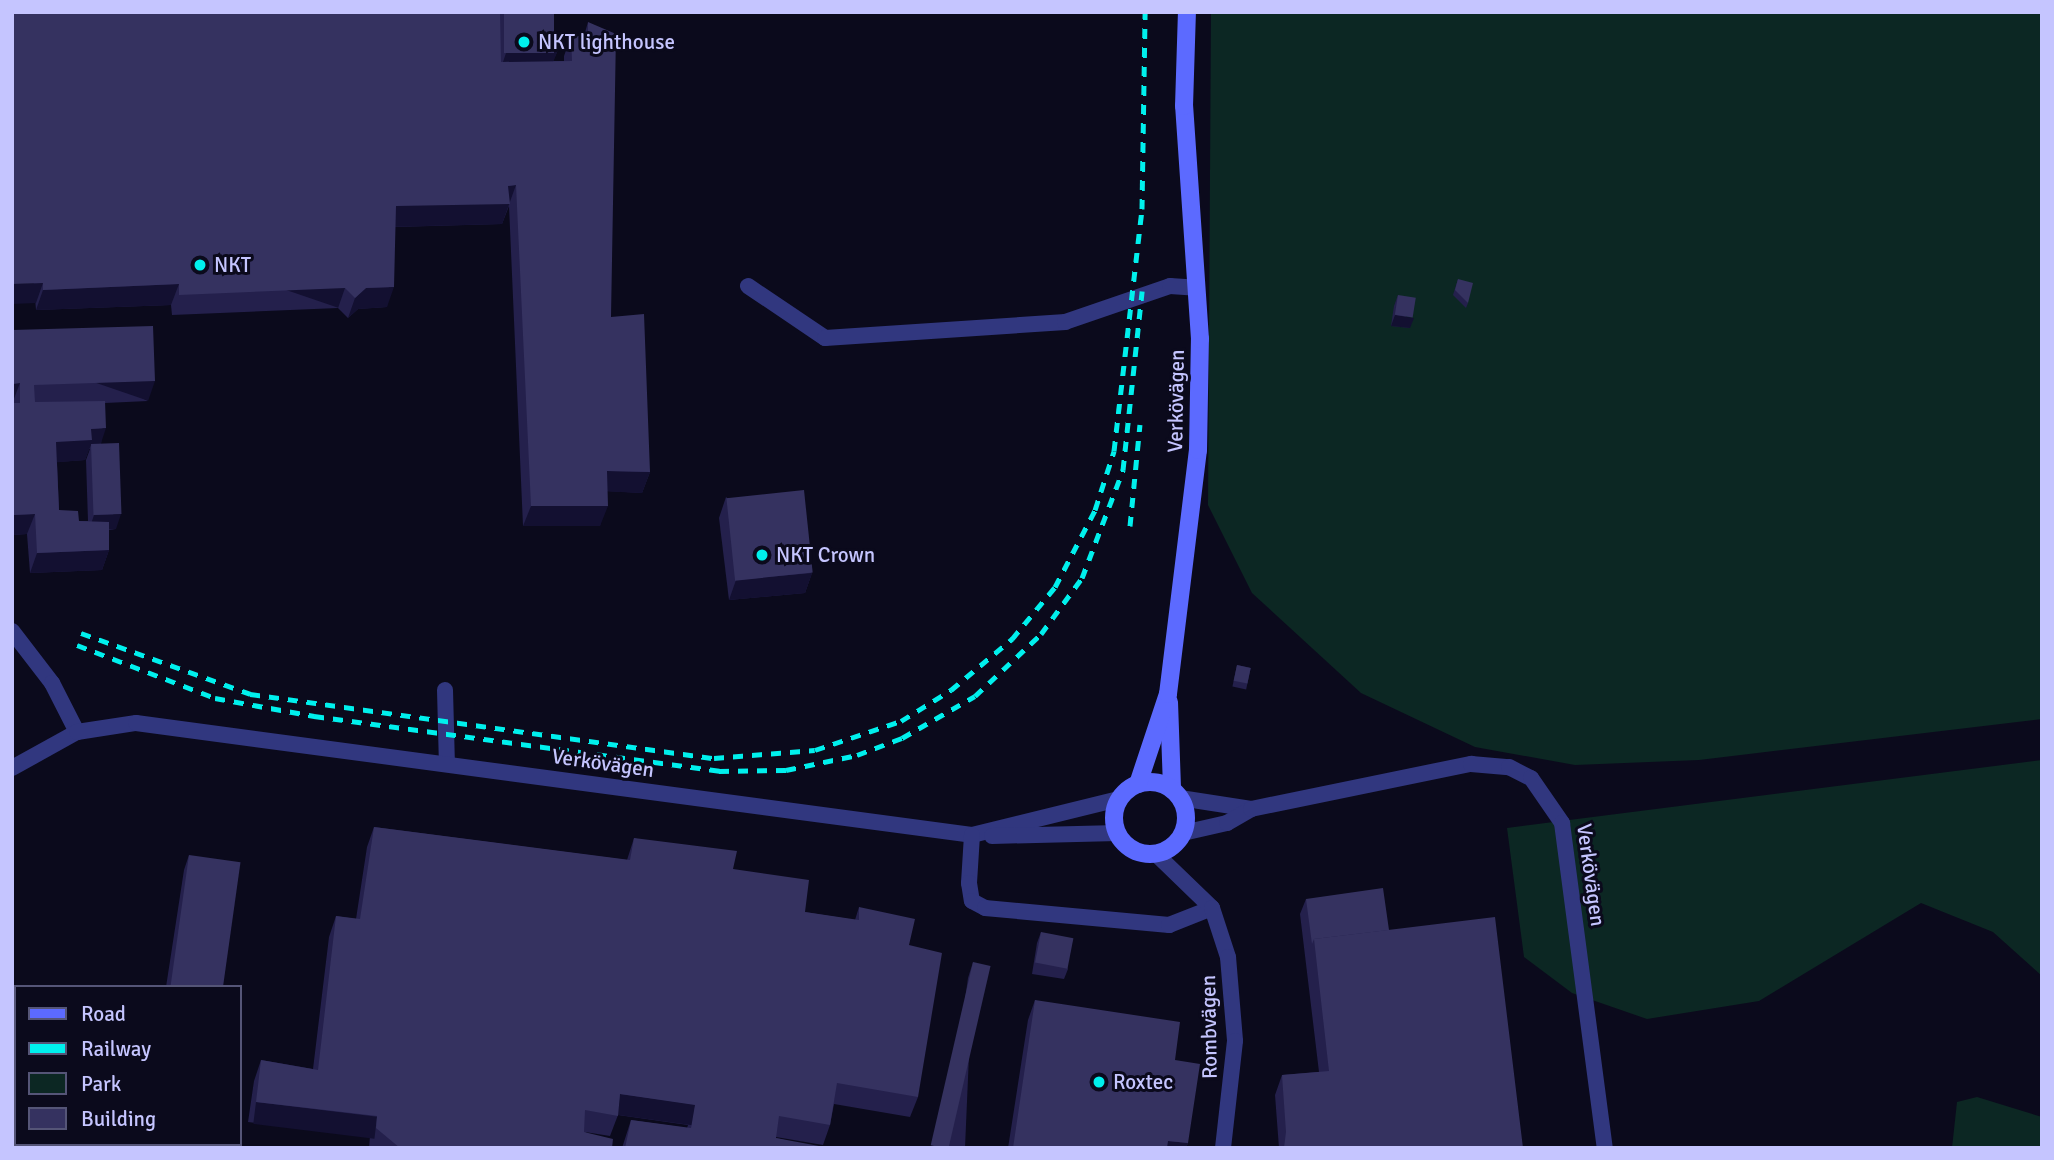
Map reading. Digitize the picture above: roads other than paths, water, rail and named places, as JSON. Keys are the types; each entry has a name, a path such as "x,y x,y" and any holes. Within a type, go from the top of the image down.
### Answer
{"main road":[{"name":"Verkövägen","path":"1119,799 1138,784 1168,694 1198,450 1196,289 1184,106 1187,12"},
{"path":"1168,694 1176,794 1183,833"},
{"name":"Verkövägen","path":"1138,784 1176,794"},
{"path":"1119,799 1118,833 1133,849 1155,853"},
{"name":"Verkövägen","path":"1155,853 1183,833"}],"street":[{"path":"748,286 825,338 1065,322 1170,286 1196,289"},
{"path":"12,631 52,683 77,732"},
{"path":"445,690 447,764"},
{"name":"Verkövägen","path":"12,768 77,732 136,723 972,835 1119,799"},
{"name":"Verkövägen","path":"1183,833 1227,823 1251,809 1483,763 1520,772 1541,786 1562,823 1605,1148"},
{"name":"Verkövägen","path":"1176,794 1251,809"},
{"path":"1118,833 972,835 969,883 972,901 985,908 1169,925 1212,908 1155,853"},
{"name":"Rombvägen","path":"1212,908 1228,957 1235,1041 1223,1148"}],"railway":[{"path":"81,633 250,694 714,758 815,750 901,721 951,690 1012,639 1055,587 1095,510 1114,451 1142,209 1145,12"},
{"path":"77,645 215,698 314,716 719,771 786,770 857,755 902,738 975,696 1041,634 1082,578 1123,470 1142,291"},
{"path":"1130,526 1140,424"}],"place":[{"name":"NKT lighthouse","path":"524,42"},
{"name":"NKT","path":"200,265"},
{"name":"NKT Crown","path":"762,555"},
{"name":"Roxtec","path":"1099,1082"}]}
